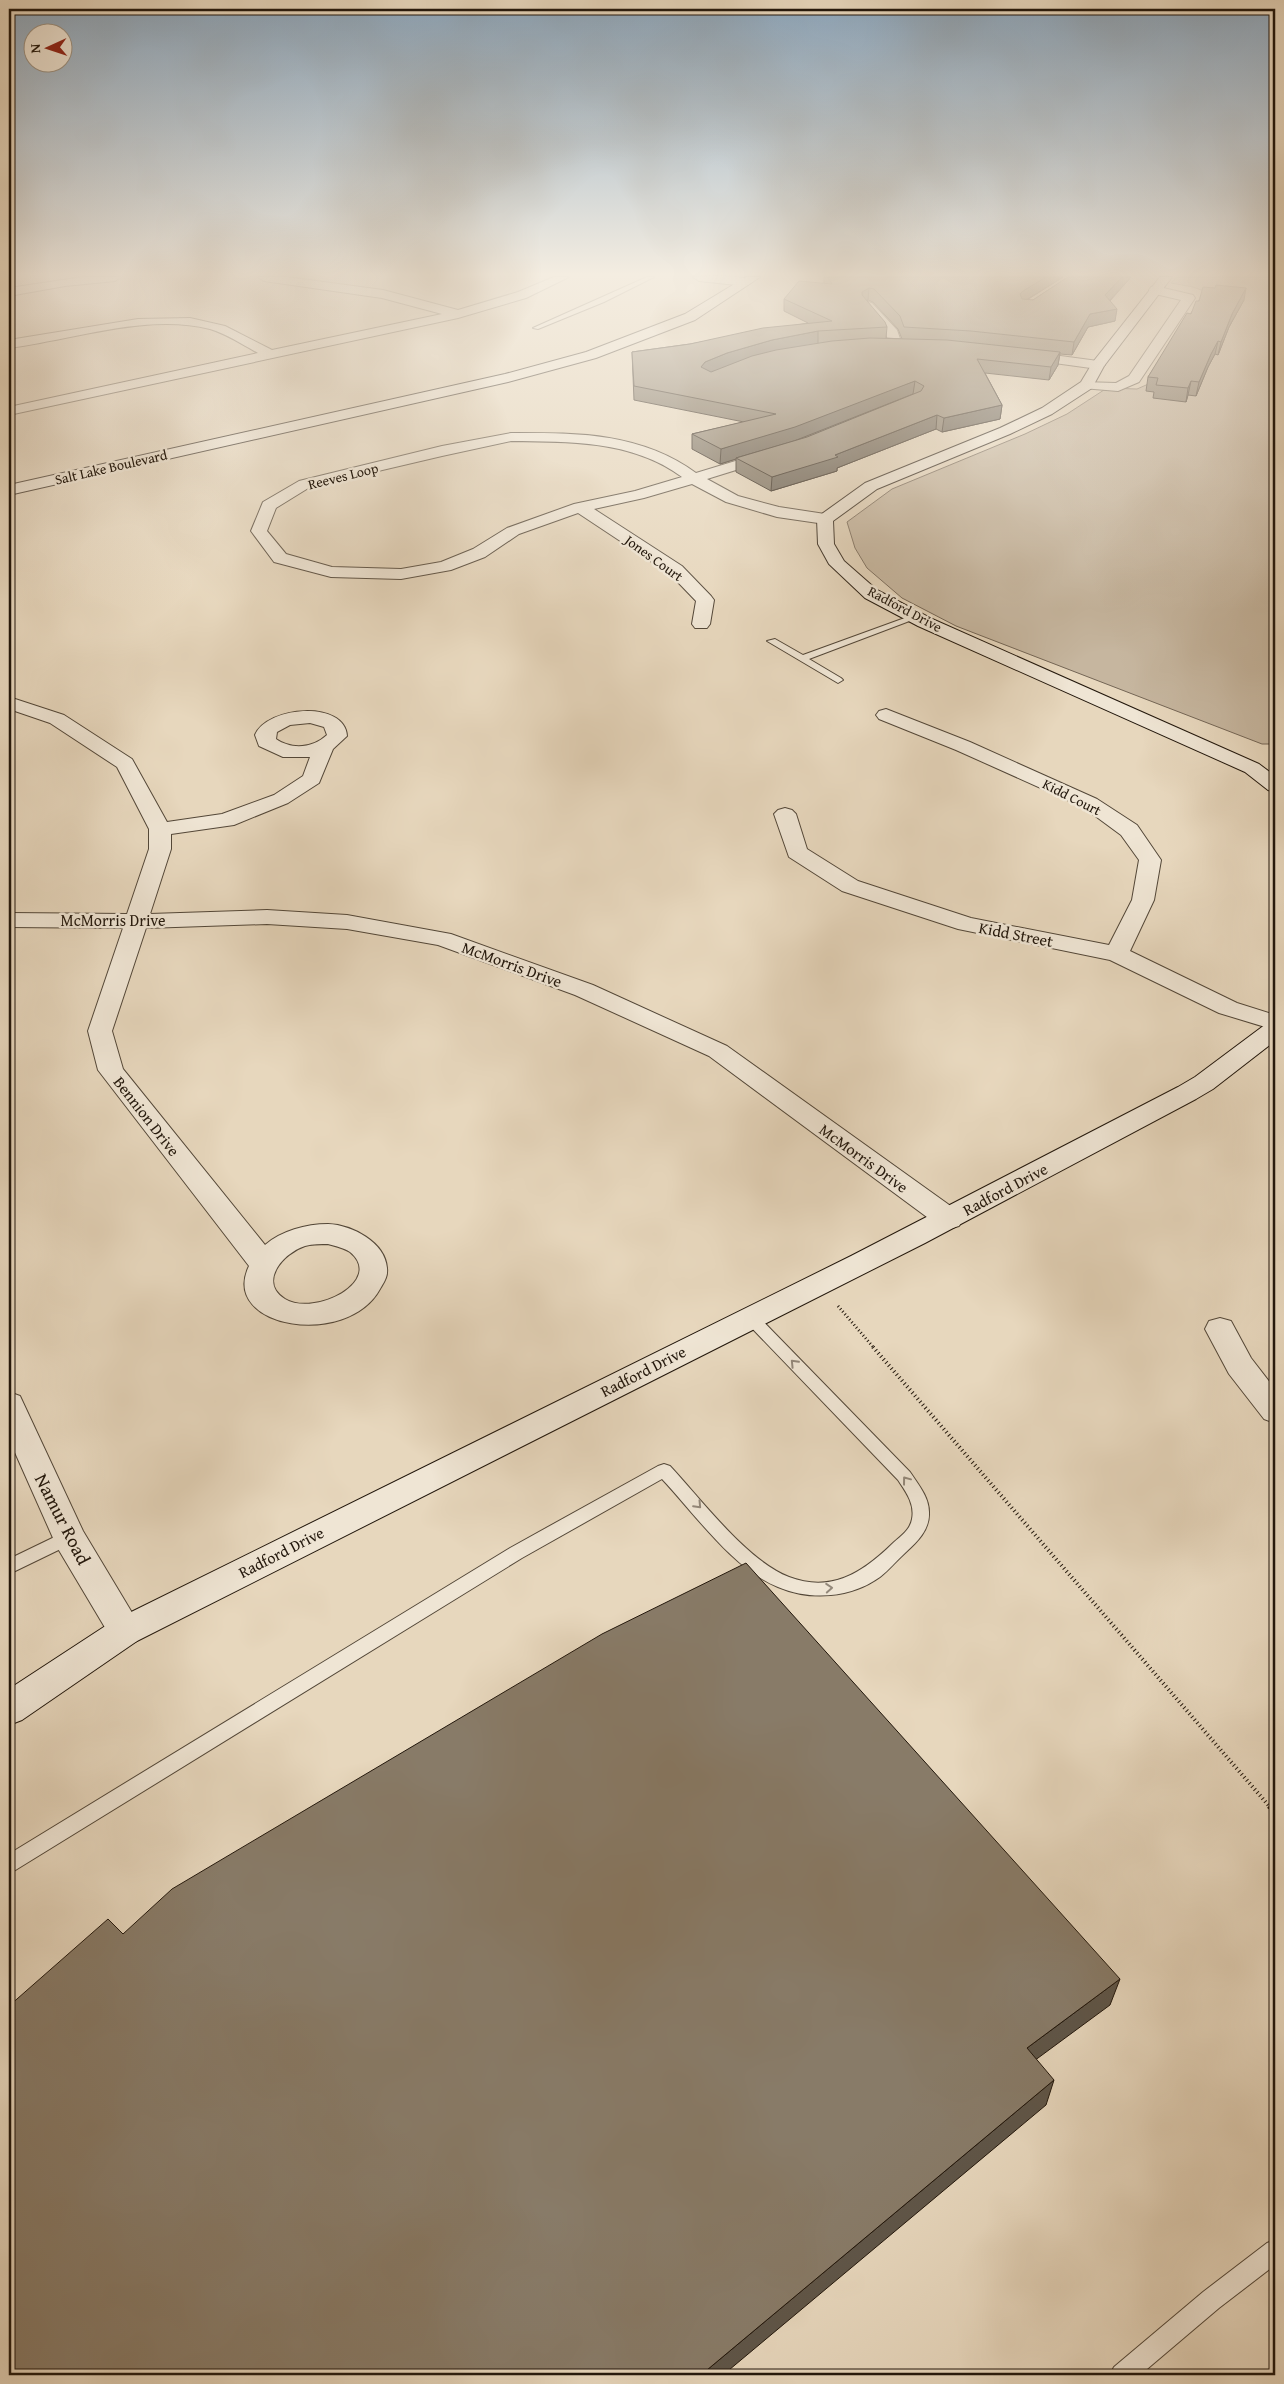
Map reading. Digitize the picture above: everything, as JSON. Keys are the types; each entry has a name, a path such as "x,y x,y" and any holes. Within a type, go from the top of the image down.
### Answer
{"street":[{"path":"9,410 111,388"},
{"name":"Salt Lake Boulevard","path":"9,490 461,388"},
{"path":"825,519 871,486 1005,431 1047,411 1082,388"},
{"name":"Reeves Loop","path":"693,478 638,495 580,507 513,531 479,553 445,566 402,574 331,572 280,558 259,531 269,505 304,484 510,437 586,438 636,448 670,462 693,478 732,499 777,512 825,519"},
{"path":"693,478 792,449"},
{"name":"Jones Court","path":"580,507 676,570 705,600 701,624"},
{"name":"Radford Drive","path":"825,519 826,544 836,564 871,594 916,618 1252,768 1275,786"},
{"path":"9,703 57,719 125,763 160,830 226,820 281,799 312,778 324,747"},
{"name":"Kidd Court","path":"886,715 963,746 1090,803 1129,830 1150,860 1142,900 1117,954"},
{"path":"1252,768 1275,765"},
{"name":"Kidd Street","path":"785,814 797,852 850,886 966,924 1117,954 1228,1008 1275,1023"},
{"name":"Bennion Drive","path":"160,830 160,849 138,921 100,1031 111,1070 263,1263"},
{"name":"McMorris Drive","path":"9,920 138,921 267,917 347,922 443,939 584,990 718,1051 948,1219"},
{"name":"Radford Drive","path":"9,1709 125,1631 750,1317 819,1285 1204,1083 1275,1029"},
{"path":"1220,1329 1240,1366 1275,1412"},
{"name":"Namur Road","path":"9,1404 69,1537 125,1631"}],"lane":[{"path":"802,658 916,618"},
{"path":"772,641 838,680"},
{"path":"9,1864 516,1553 664,1470 752,1562 772,1577 794,1586 835,1588 862,1580 875,1572 917,1529 921,1514 917,1497 904,1476 750,1317"},
{"path":"9,1566 69,1537"},
{"path":"1122,2375 1211,2300 1275,2251"}],"path":[{"path":"819,1285 1275,1813"}],"shaded area":[{"path":"1107,388 1275,388 1275,744 1262,744 956,626 902,598 867,568 855,548 847,522 892,489 1025,434 1067,414"}],"building":[{"path":"645,388 896,388 795,427 721,449 692,434 776,414"},
{"path":"923,388 993,388 1002,405 944,418 937,415 835,455 838,457 772,477 736,458 807,437 921,391"},
{"path":"746,1563 1120,1979 1027,2048 1054,2080 701,2375 9,2375 9,2006 108,1919 123,1934 172,1889 602,1634"}]}
